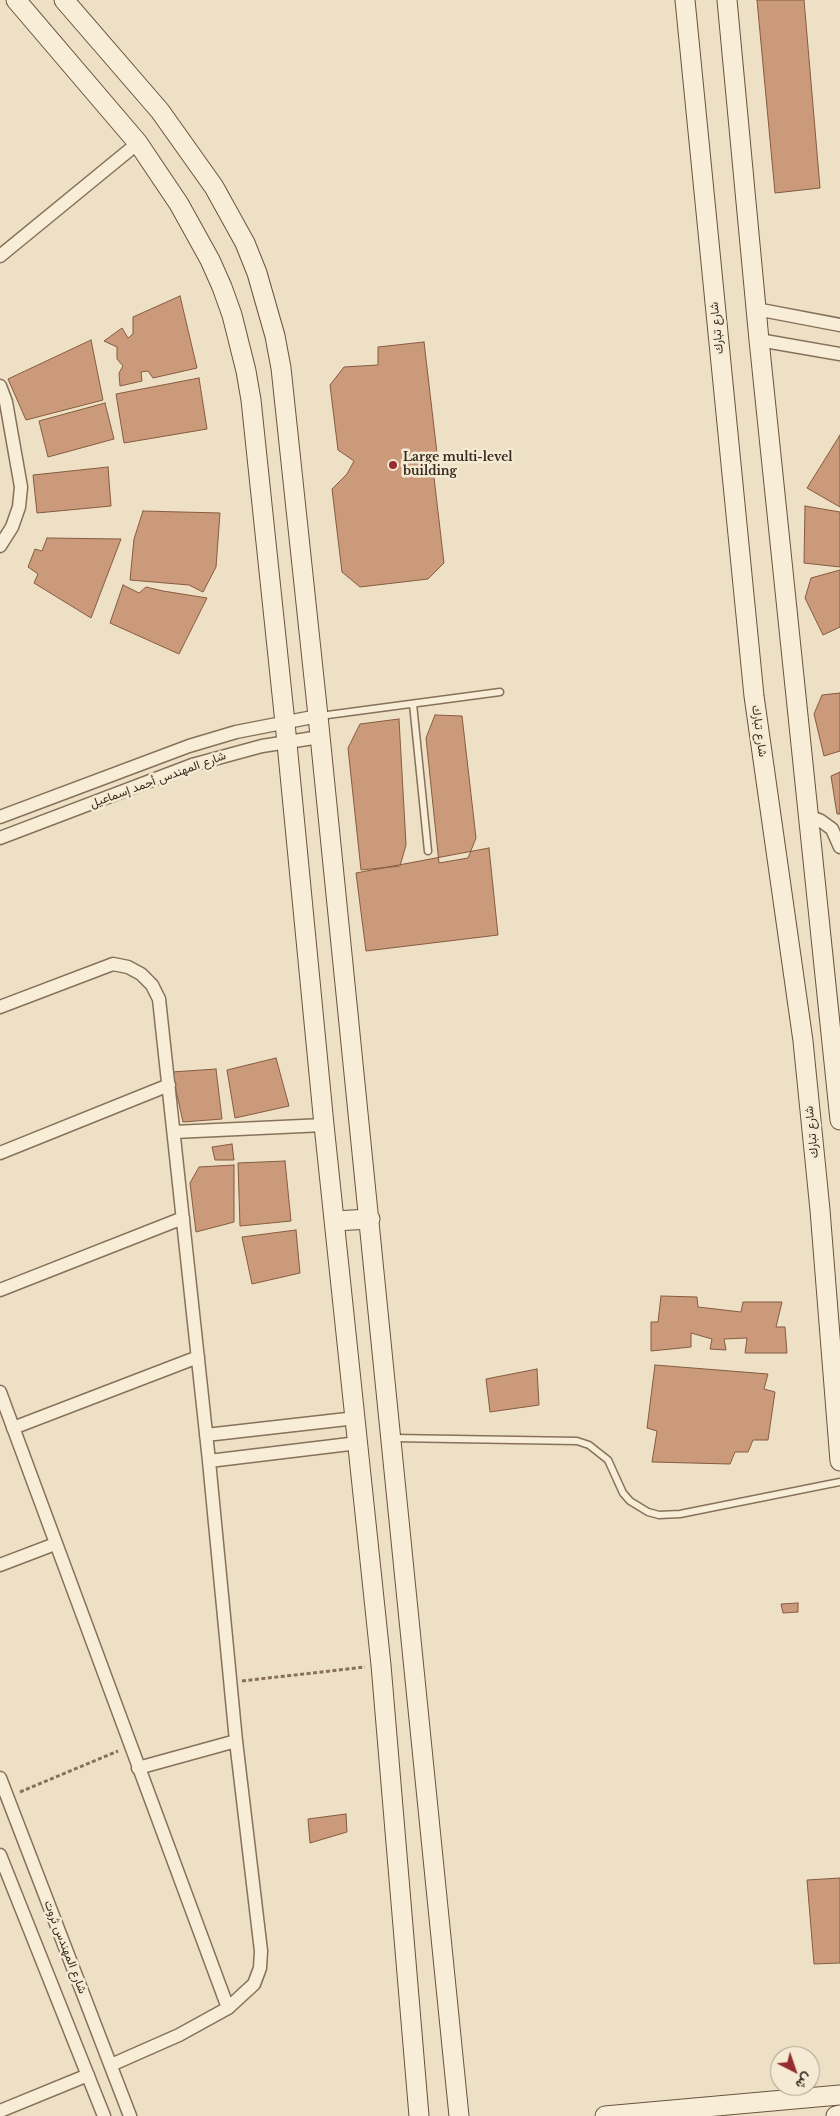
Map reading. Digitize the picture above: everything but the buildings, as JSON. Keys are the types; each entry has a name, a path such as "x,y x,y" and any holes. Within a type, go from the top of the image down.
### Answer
{"street":[{"path":"16,0 138,143 179,204 210,260 228,306 240,343 251,400 285,723 324,1126 381,1665 418,2116"},
{"path":"64,0 179,136 230,214 257,273 274,328 281,368 318,716 459,2116"},
{"name":"شارع تبارك","path":"685,0 754,696 803,1041 820,1210 840,1461"},
{"path":"727,0 759,340 840,1120"},
{"path":"0,256 138,143"},
{"path":"756,309 840,325"},
{"path":"759,340 840,354"},
{"path":"0,386 6,402 21,487 19,507 12,527 0,546"},
{"name":"شارع المهندس أحمد إسماعيل","path":"0,817 189,746 236,732 318,716"},
{"name":"شارع المهندس أحمد إسماعيل","path":"0,838 192,765 239,752 320,737"},
{"path":"809,816 821,821 832,829 840,846"},
{"path":"0,1007 113,964 128,967 141,974 152,985 159,998 184,1218 236,1741 261,1950 260,1968 254,1984 228,2008 179,2035 111,2065"},
{"path":"0,1153 169,1086"},
{"path":"174,1132 324,1126"},
{"path":"0,1290 184,1218"},
{"path":"334,1222 370,1219"},
{"path":"13,1428 198,1357"},
{"path":"0,1392 228,2008"},
{"path":"206,1435 356,1418"},
{"path":"209,1461 358,1443"},
{"path":"0,1565 55,1544"},
{"path":"138,1768 236,1741"},
{"name":"شارع المهندس ثروت","path":"0,1778 130,2116"},
{"name":"شارع المهندس ثروت","path":"0,1855 104,2116"},
{"path":"0,2111 88,2075"},
{"path":"604,2116 840,2095"},
{"path":"836,2116 840,2115"}],"lane":[{"path":"318,716 500,692"},
{"path":"413,704 428,851"},
{"path":"392,1438 577,1442 589,1445 608,1460 623,1494 630,1502 648,1512 659,1515 680,1514 840,1482"}],"path":[{"path":"231,1683 381,1665"},
{"path":"8,1797 130,1746"}],"place":[{"name":"Large multi-level building","path":"393,465"}]}
